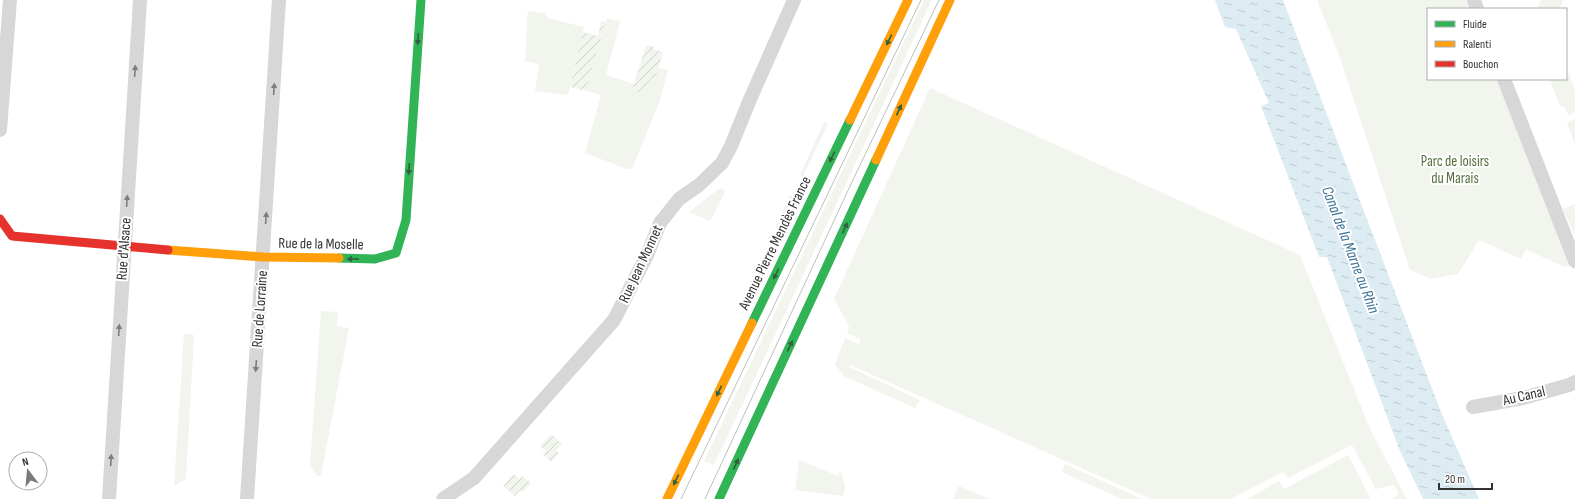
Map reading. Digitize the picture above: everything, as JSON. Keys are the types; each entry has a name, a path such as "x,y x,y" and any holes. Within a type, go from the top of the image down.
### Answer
{"main road":[{"name":"Rue de la Moselle","path":"0,219 12,236 124,247 263,257 375,259 396,253 406,220 421,0"},
{"name":"Avenue Pierre Mendès France","path":"667,499 908,0"},
{"path":"719,499 950,0"}],"street":[{"path":"0,130 10,0"},
{"name":"Rue d'Alsace","path":"109,499 140,0"},
{"name":"Rue de Lorraine","path":"247,499 279,0"},
{"name":"Rue Jean Monnet","path":"443,499 474,478 614,320 648,253 660,223 679,199 699,185 722,163 731,146 794,0"},
{"path":"1504,80 1575,261"},
{"name":"Au Canal","path":"1473,407 1523,398 1575,382"}],"green space":[{"path":"924,0 932,0 714,465 704,461"},
{"name":"Parc de loisirs du Marais","path":"1317,0 1467,0 1470,8 1427,8 1427,80 1498,80 1571,266 1564,267 1526,249 1521,259 1479,240 1458,274 1430,279 1410,270 1339,55"},
{"path":"1541,0 1563,0 1560,8 1537,8"},
{"path":"528,11 545,13 547,18 584,27 568,95 535,91 539,64 525,61"},
{"path":"607,18 620,21 606,75 634,84 632,90 650,79 655,80 658,68 668,70 659,103 632,169 627,169 585,153 601,95 586,91"},
{"path":"601,21 606,21 586,91 570,87 583,32 598,36"},
{"path":"646,45 663,52 655,80 650,79 645,95 632,90"},
{"path":"1569,74 1575,91 1575,112 1569,115 1564,106 1560,106 1550,81 1567,80 1567,75"},
{"path":"930,88 1300,255 1370,429 1407,499 1392,499 1399,494 1394,485 1376,489 1352,445 1288,478 1283,472 1231,499 1151,499 850,365 849,367 920,400 915,408 844,376 835,364 845,338 859,344 861,339 847,333 849,326 834,299"},
{"path":"1575,119 1575,145 1567,123"},
{"path":"824,122 828,124 803,176 800,175"},
{"path":"720,188 725,191 710,221 689,212"},
{"path":"790,195 793,197 778,229 775,228"},
{"path":"1575,204 1575,236 1563,209"},
{"path":"321,311 338,312 337,326 349,328 321,476 317,476 310,466"},
{"path":"184,334 194,335 186,479 174,486"},
{"path":"551,434 562,444 556,451 559,453 551,462 543,454 546,451 540,446"},
{"path":"1348,455 1371,499 1247,499 1279,481 1284,489"},
{"path":"799,460 838,476 839,472 842,473 845,487 843,496 795,490"},
{"path":"1065,464 1142,499 1122,499 1062,472"},
{"path":"514,474 519,479 522,476 531,483 523,492 520,490 515,496 503,486"},
{"path":"959,486 990,499 953,499"}],"water":[{"name":"Canal de la Marne au Rhin","path":"1215,0 1283,0 1441,412 1479,499 1423,499 1400,451 1327,257 1319,257 1261,106 1269,103 1236,29 1225,27"}],"tram line":[{"path":"681,499 921,0"},
{"path":"705,499 851,184 939,0"}],"traffic: fast":[{"path":"339,258 375,259 396,253 406,220 421,0"},
{"path":"752,323 850,120"},
{"path":"719,499 876,160"}],"traffic: slow":[{"path":"850,120 908,0"},
{"path":"876,160 950,0"},
{"path":"168,250 263,257 339,258"},
{"path":"667,499 752,323"}],"traffic: jam":[{"path":"0,219 12,236 168,250"}]}
